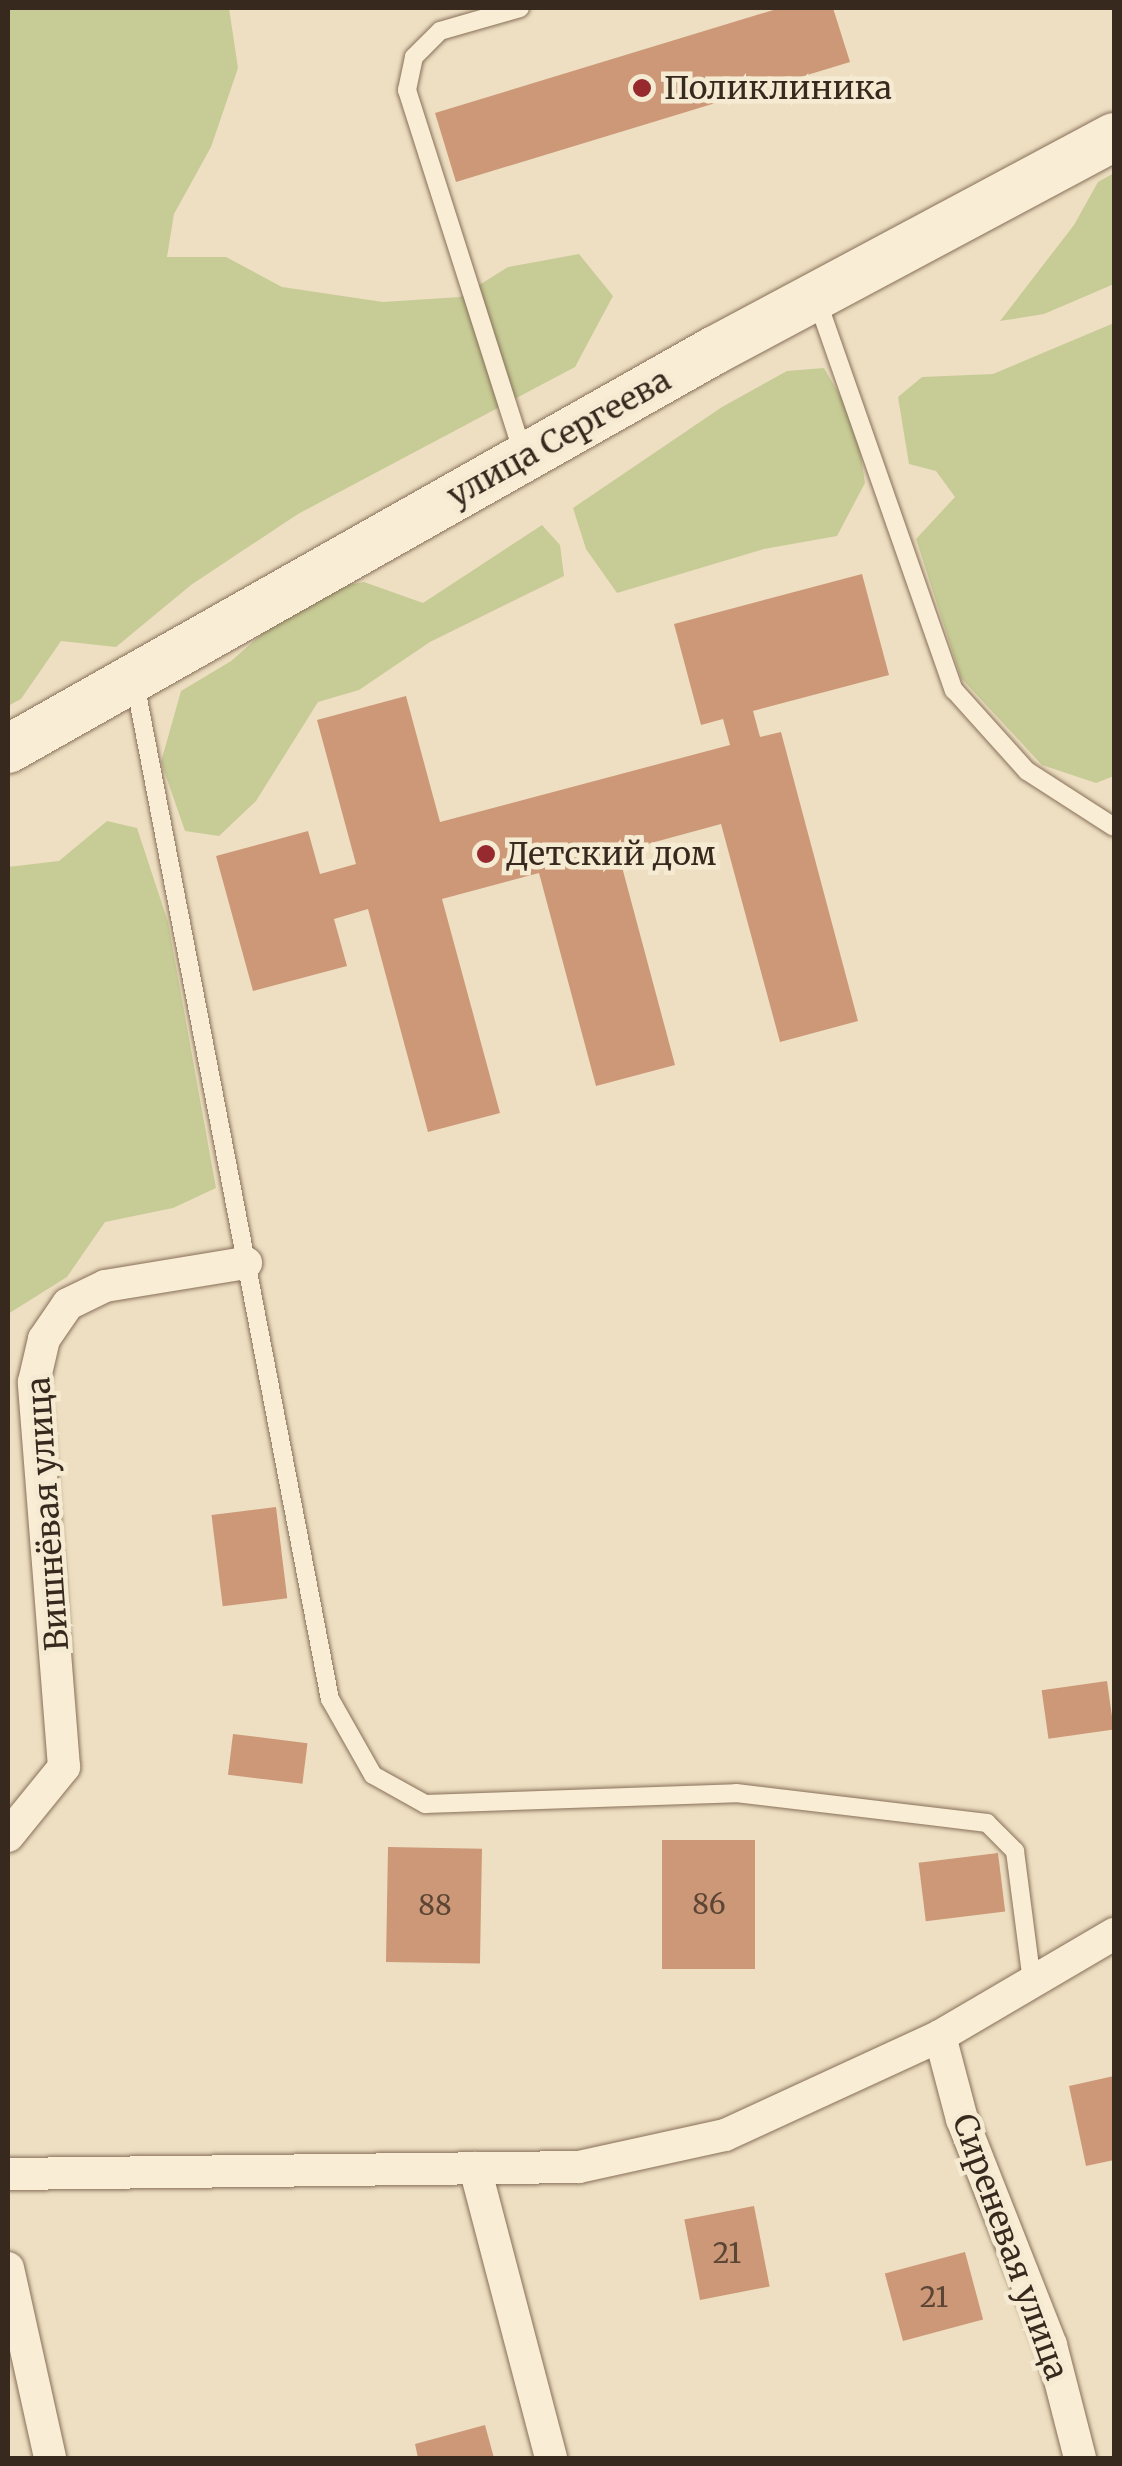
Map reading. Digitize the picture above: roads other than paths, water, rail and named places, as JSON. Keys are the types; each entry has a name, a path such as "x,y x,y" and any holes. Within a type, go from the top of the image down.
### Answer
{"main road":[{"name":"улица Сергеева","path":"8,749 816,296 1114,137"}],"street":[{"name":"Вишнёвая улица","path":"8,1836 64,1767 34,1382 44,1339 68,1304 105,1286 246,1262"},
{"path":"8,2174 579,2166 726,2135 940,2036 1114,1934"},
{"name":"Сиреневая улица","path":"940,2036 962,2119 1051,2345 1080,2458"},
{"path":"474,2168 551,2458"},
{"path":"8,2268 50,2458"}],"lane":[{"path":"520,8 440,31 414,58 407,90 524,458"},
{"path":"816,296 954,690 1027,772 1114,826"},
{"path":"134,678 330,1699 372,1775 426,1804 736,1793 987,1823 1016,1851 1032,1982"}],"place":[{"name":"Поликлиника","path":"642,88"},
{"name":"Детский дом","path":"486,854"}]}
